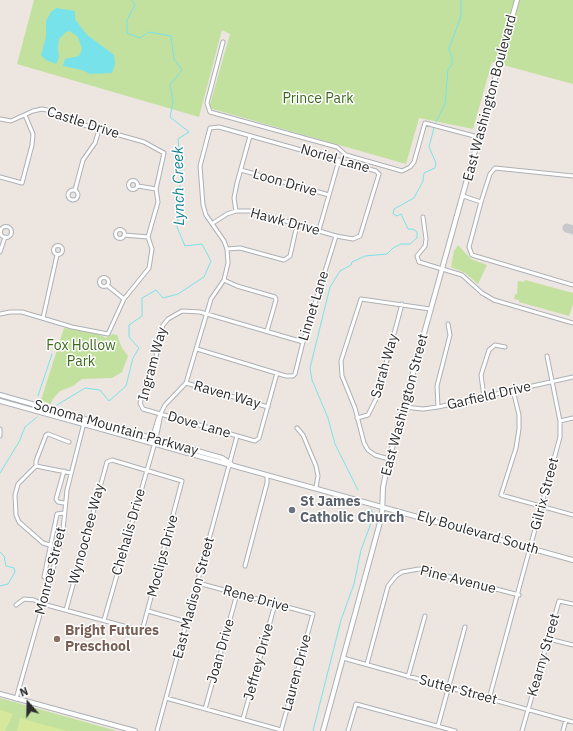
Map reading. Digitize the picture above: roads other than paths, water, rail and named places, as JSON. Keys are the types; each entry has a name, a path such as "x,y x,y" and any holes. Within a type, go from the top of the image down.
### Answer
{"main road":[{"name":"East Washington Boulevard","path":"463,196 478,137 517,0"},
{"name":"East Washington Street","path":"322,731 383,507 383,487 389,459 463,196"},
{"name":"Sonoma Mountain Parkway","path":"0,395 222,458 231,464"},
{"name":"Sonoma Mountain Parkway","path":"0,401 153,444 316,487 383,507"},
{"name":"Ely Boulevard South","path":"383,507 573,560"},
{"path":"0,694 135,731"}],"street":[{"path":"223,42 207,103 210,112 337,147 346,155 402,171 410,167 414,162 425,123 478,137"},
{"name":"Castle Drive","path":"0,119 12,121 33,111 42,109 51,110 66,120 144,142 164,153 156,189"},
{"path":"0,177 22,182 32,145 33,134 25,115"},
{"name":"Noriel Lane","path":"213,223 206,215 203,205 200,166 210,128 219,126 376,171 379,174 360,236"},
{"path":"74,190 83,160 95,143 99,130"},
{"path":"236,211 234,198 250,136"},
{"path":"319,230 339,160"},
{"path":"573,176 495,168 490,174 469,247 472,255 573,285"},
{"name":"Loon Drive","path":"240,170 329,195"},
{"path":"0,314 22,312 72,327 94,330 108,334 124,299 149,268 152,249 148,237 158,202 156,189 138,186"},
{"path":"463,196 481,202"},
{"name":"Hawk Drive","path":"213,223 227,214 236,211 252,211 336,236 350,239 360,236"},
{"path":"423,217 426,242 417,256 417,260 419,262 464,276 478,290 491,298 573,323"},
{"path":"161,414 169,400 186,383 211,298 224,280 228,264 227,249 213,223"},
{"path":"227,249 240,248 284,260 290,256 297,225"},
{"path":"124,235 148,237"},
{"name":"Linnet Lane","path":"278,373 293,376 296,374 303,342 336,236"},
{"path":"0,252 5,237"},
{"path":"43,318 56,254"},
{"path":"224,280 237,286 275,297 276,300 267,331"},
{"path":"108,286 124,299"},
{"path":"389,459 375,455 368,450 362,437 350,396 344,385 341,361 358,302 361,299 365,298 430,309"},
{"name":"Sarah Way","path":"357,418 368,414 377,398 402,304"},
{"name":"Ingram Way","path":"161,414 143,409 140,403 156,357 163,324 168,318 182,311 191,310 303,342"},
{"path":"438,407 437,386 450,335 448,324"},
{"path":"484,397 481,376 489,350 495,345 505,347"},
{"path":"197,349 278,373 260,438 255,441 238,436 231,464"},
{"name":"Gilrix Street","path":"489,699 519,595 560,437 560,421 547,356"},
{"name":"Garfield Drive","path":"404,407 423,409 438,407 573,377"},
{"name":"Raven Way","path":"186,383 268,407"},
{"path":"513,390 519,415 516,448 501,495 573,516"},
{"name":"Dove Lane","path":"161,414 238,436"},
{"name":"Chehalis Drive","path":"104,620 161,414"},
{"path":"560,421 573,418"},
{"name":"Monroe Street","path":"16,699 59,548 63,530 64,503 85,419"},
{"path":"297,428 303,435 316,466 316,487"},
{"path":"0,429 0,436"},
{"path":"59,548 43,543 19,522 16,515 16,495 18,484 36,466 36,461 46,435 48,434 69,442"},
{"name":"Wynoochee Way","path":"66,610 107,462 110,460 146,470"},
{"name":"East Madison Street","path":"157,731 231,464"},
{"path":"36,466 71,473"},
{"name":"Moclips Drive","path":"104,620 142,631 148,611 182,481 146,470"},
{"path":"64,471 56,499 58,502 64,503"},
{"path":"245,566 267,483 267,475"},
{"path":"50,580 44,577 57,514 64,513"},
{"name":"Pine Avenue","path":"367,664 388,586 396,576 402,572 419,569 519,595"},
{"name":"Rene Drive","path":"198,583 313,614"},
{"name":"Joan Drive","path":"205,709 237,594"},
{"path":"16,604 30,599 43,604 104,620"},
{"name":"Kearny Street","path":"522,731 559,601 573,604"},
{"name":"Jeffrey Drive","path":"243,719 275,604"},
{"path":"148,611 187,622"},
{"name":"Lauren Drive","path":"281,730 313,614"},
{"path":"408,676 425,616"},
{"path":"438,726 465,627"},
{"path":"549,639 573,645"},
{"name":"Sutter Street","path":"343,658 573,722"},
{"path":"166,698 281,730"},
{"path":"348,731 356,704 455,731"},
{"path":"563,731 566,720"}],"water":[{"path":"56,8 75,11 75,19 86,34 114,55 115,64 112,73 90,74 82,70 63,66 65,59 79,56 82,49 78,37 70,31 66,32 59,39 59,58 56,64 46,60 41,55 46,37 46,21 51,12"}],"waterway":[{"name":"Lynch Creek","path":"57,405 85,388 100,390 109,401 126,386 133,358 139,348 129,337 129,325 142,316 142,298 156,290 163,298 178,294 204,277 211,261 202,244 185,246 177,227 181,171 178,139 189,132 170,117 173,102 170,85 182,70 174,59 171,36 149,32 140,38 127,33 127,20 135,5 132,0"},
{"path":"436,122 445,104 448,70 452,64 449,49 461,16 461,0"},
{"path":"358,490 335,444 328,418 312,380 310,368 330,287 340,271 351,265 352,262 365,256 387,254 393,248 401,244 410,244 417,238 417,232 413,229 408,229 401,214 397,216 393,214 394,209 414,198 423,181 424,173 435,168 436,163 429,147 434,128"},
{"path":"38,396 52,354"},
{"name":"Lynch Creek","path":"0,473 19,442 25,427 37,417"},
{"path":"313,731 341,620 354,584 361,550 374,515 371,509"},
{"name":"Lynch Creek","path":"0,552 4,556 6,566 14,568 15,572 8,584 0,586"}],"place":[{"name":"St James Catholic Church","path":"292,510"},
{"name":"Bright Futures Preschool","path":"57,639"}],"park label":[{"name":"Prince Park","path":"318,99"},
{"name":"Fox Hollow Park","path":"81,354"}]}
